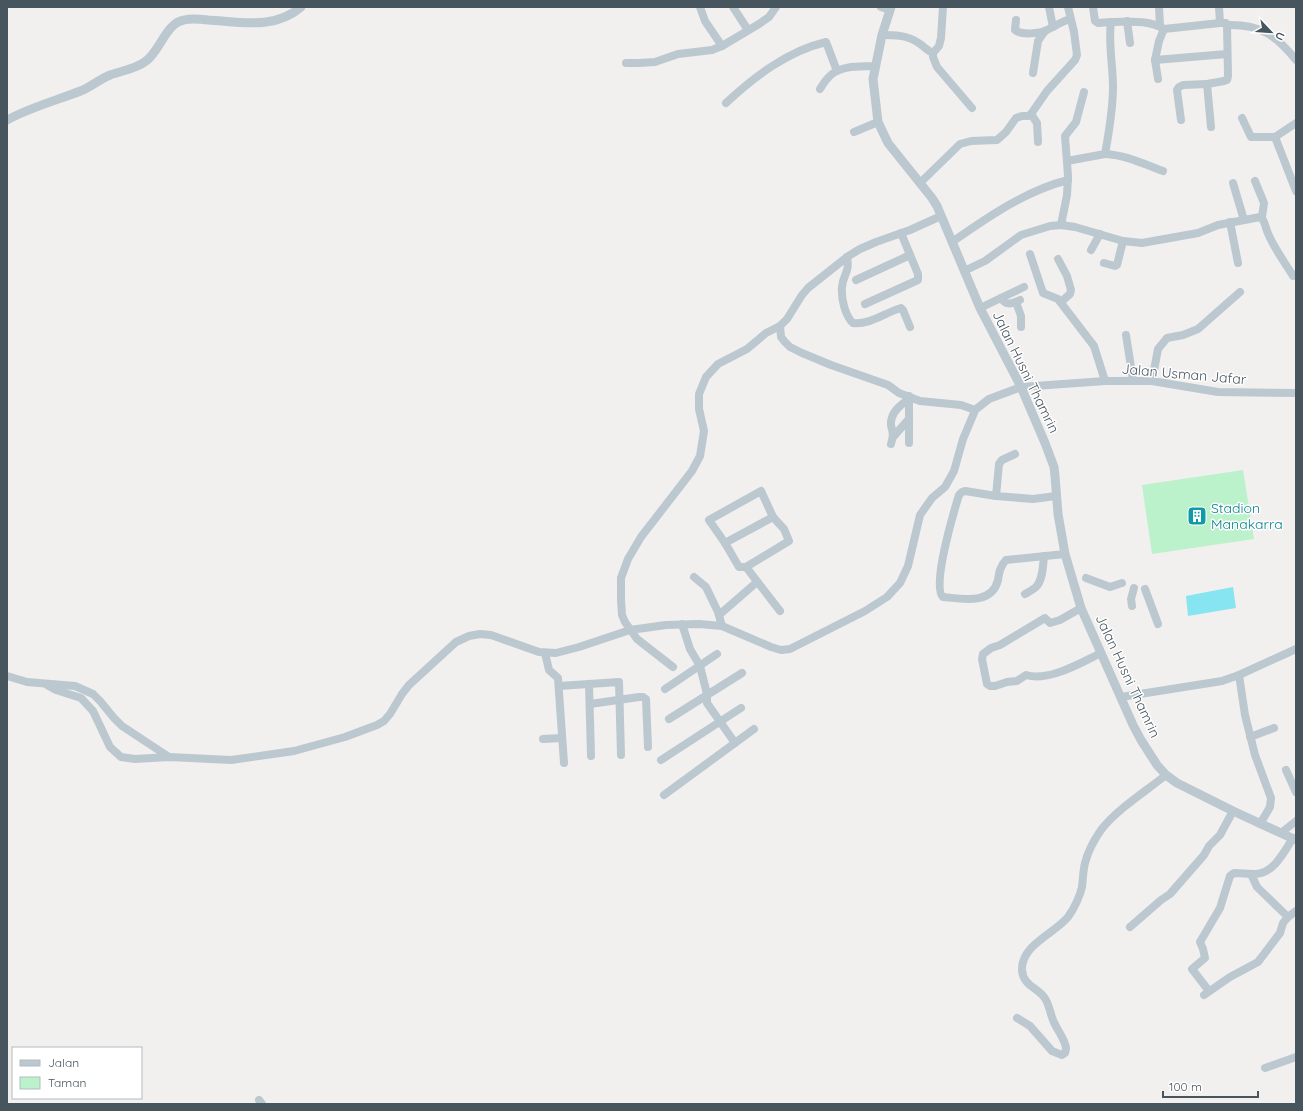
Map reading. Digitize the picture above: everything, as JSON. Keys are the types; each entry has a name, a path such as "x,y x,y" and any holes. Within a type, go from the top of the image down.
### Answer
{"street":[{"path":"7,120 84,89 108,76 137,66 146,61 154,54 177,22 195,19 258,23 273,22 284,18 301,7"},
{"path":"700,7 704,21 722,46"},
{"path":"733,7 748,30"},
{"path":"626,63 639,64 655,62 678,54 712,50 722,46 769,17 776,7"},
{"path":"933,54 939,46 941,38 943,7"},
{"path":"1049,7 1053,26"},
{"path":"920,183 945,161 960,144 971,141 997,140 1006,132 1016,118 1031,114 1047,91 1075,60 1077,55 1074,32 1068,7"},
{"path":"1093,7 1095,21 1098,23 1127,21 1145,23 1162,28 1224,24 1250,26 1278,40 1296,60"},
{"path":"1158,79 1156,60 1162,28 1159,7"},
{"path":"1181,120 1177,90 1179,87 1183,85 1207,84 1227,80 1227,54 1224,24 1219,7"},
{"name":"Jalan Husni Thamrin","path":"887,8 875,66 873,85 878,122 888,143 932,198 980,308 1021,387 1054,467 1056,496 1065,554 1081,608 1141,740 1150,755 1166,775 1177,783 1232,811 1294,839"},
{"path":"1033,73 1038,41 1045,31 1059,22 1070,19"},
{"path":"1016,20 1015,30 1018,32 1045,31"},
{"path":"1127,21 1130,43"},
{"path":"1105,154 1111,119 1113,88 1110,32 1111,22"},
{"path":"882,35 902,35 916,41 933,54 937,67 972,108"},
{"path":"726,103 746,84 771,67 813,45 826,42 837,70"},
{"path":"1156,60 1227,54"},
{"path":"820,89 837,70 875,66"},
{"path":"1207,84 1211,127"},
{"path":"1061,225 1067,195 1068,180 1068,161 1065,136 1076,122 1084,92"},
{"path":"1031,114 1037,123 1038,142"},
{"path":"1242,118 1251,137 1275,137 1296,123"},
{"path":"854,132 878,122"},
{"path":"1275,137 1294,179 1296,191"},
{"path":"1068,161 1105,154 1136,161 1163,171"},
{"path":"952,242 1020,198 1049,185 1068,180"},
{"path":"1255,181 1264,205 1262,217 1275,247 1293,276 1296,274"},
{"path":"1233,183 1244,220"},
{"path":"673,667 647,648 630,630 622,615 621,578 623,570 641,536 692,471 700,456 704,431 699,409 700,394 703,382 718,364 747,349 766,333 780,326 787,319 808,288 847,257 870,244 941,216"},
{"path":"964,271 985,261 1021,235 1050,226 1061,225 1075,227 1123,241 1147,243 1198,233 1213,226 1230,222 1262,217"},
{"path":"1230,222 1238,263"},
{"path":"866,304 918,280 918,274 901,233"},
{"path":"1091,250 1100,234"},
{"path":"1104,263 1115,266 1117,265 1123,241"},
{"path":"1030,254 1043,293 1055,297 1062,302 1094,346 1105,381"},
{"path":"856,280 910,255"},
{"path":"847,257 849,266 842,289 845,309 850,321 853,323 859,323 880,317 901,308 910,326"},
{"path":"1058,259 1067,276 1072,290 1062,302"},
{"path":"980,308 1024,287"},
{"path":"1152,381 1158,349 1167,338 1183,335 1198,329 1240,292"},
{"path":"1001,298 1006,303 1010,304 1018,301 1021,316 1021,327"},
{"path":"47,685 56,690 81,698 93,711 110,746 121,757 135,760 169,757 231,760 294,751 366,730 384,721 402,694 410,685 456,642 469,636 480,634 491,635 545,653 565,651 630,630 682,624 722,626 781,650 788,649 812,639 865,611 887,597 900,583 906,572 920,515 932,498 945,487 954,471 963,439 975,410 961,405 920,401 899,393 882,382 831,366 790,347 781,337 780,326"},
{"path":"1126,335 1133,380"},
{"name":"Jalan Usman Jafar","path":"975,410 989,399 1021,387 1105,381 1152,381 1218,392 1296,393"},
{"path":"909,397 909,443"},
{"path":"909,397 894,413 891,424 894,433 892,441 909,419"},
{"path":"996,496 999,464 1002,460 1016,454"},
{"path":"761,491 773,517 784,529 789,542 746,567 738,567 725,543 709,520 761,491"},
{"path":"1056,496 1033,499 996,496 965,491 962,492 959,495 946,536 940,579 940,593 943,597 980,598 990,595 994,590 1000,568 1006,560 1065,554"},
{"path":"725,543 773,517"},
{"path":"1025,594 1036,587 1038,583 1042,574 1044,556"},
{"path":"746,567 780,611"},
{"path":"694,577 706,587 719,615 722,626"},
{"path":"1086,578 1110,587 1122,582"},
{"path":"719,615 757,582"},
{"path":"1132,606 1131,599 1134,588"},
{"path":"1145,589 1158,624"},
{"path":"1081,608 1060,620 1050,623 1045,618 983,654 982,659 987,684 994,686 1017,681 1026,674 1038,677 1058,672 1101,653"},
{"path":"682,624 690,649 700,666 707,694 707,702 735,743"},
{"path":"1121,697 1211,683 1239,675 1296,649"},
{"path":"545,653 549,670 558,678 564,763"},
{"path":"665,689 717,654"},
{"path":"669,719 742,673"},
{"path":"1239,675 1250,738 1271,798 1270,807 1260,824"},
{"path":"7,676 27,682 47,685 75,686 93,694 122,726 169,757"},
{"path":"559,686 619,682 621,755"},
{"path":"589,684 591,756"},
{"path":"590,704 643,697 646,699 648,747"},
{"path":"661,760 741,708"},
{"path":"1250,738 1274,728"},
{"path":"664,795 754,729"},
{"path":"544,739 562,738"},
{"path":"1286,770 1296,792"},
{"path":"1017,1018 1030,1026 1052,1051 1062,1054 1065,1053 1065,1043 1053,1022 1047,1001 1026,982 1022,971 1022,963 1031,948 1068,917 1081,892 1083,869 1088,853 1102,829 1129,804 1166,775"},
{"path":"1130,927 1170,894 1204,855 1209,846 1220,835 1232,811"},
{"path":"1281,833 1296,820"},
{"path":"1294,839 1280,858 1268,870 1257,874 1232,874 1220,908 1200,942 1205,958 1192,969 1206,993 1258,962 1280,933 1283,923 1296,911"},
{"path":"1251,874 1257,887 1288,917"},
{"path":"1265,1068 1296,1057"}],"green space":[{"path":"1243,470 1254,539 1152,554 1142,485"}],"water":[{"path":"1233,587 1236,608 1188,616 1186,596"}],"place":[{"name":"Stadion Manakarra","path":"1197,516"}]}
